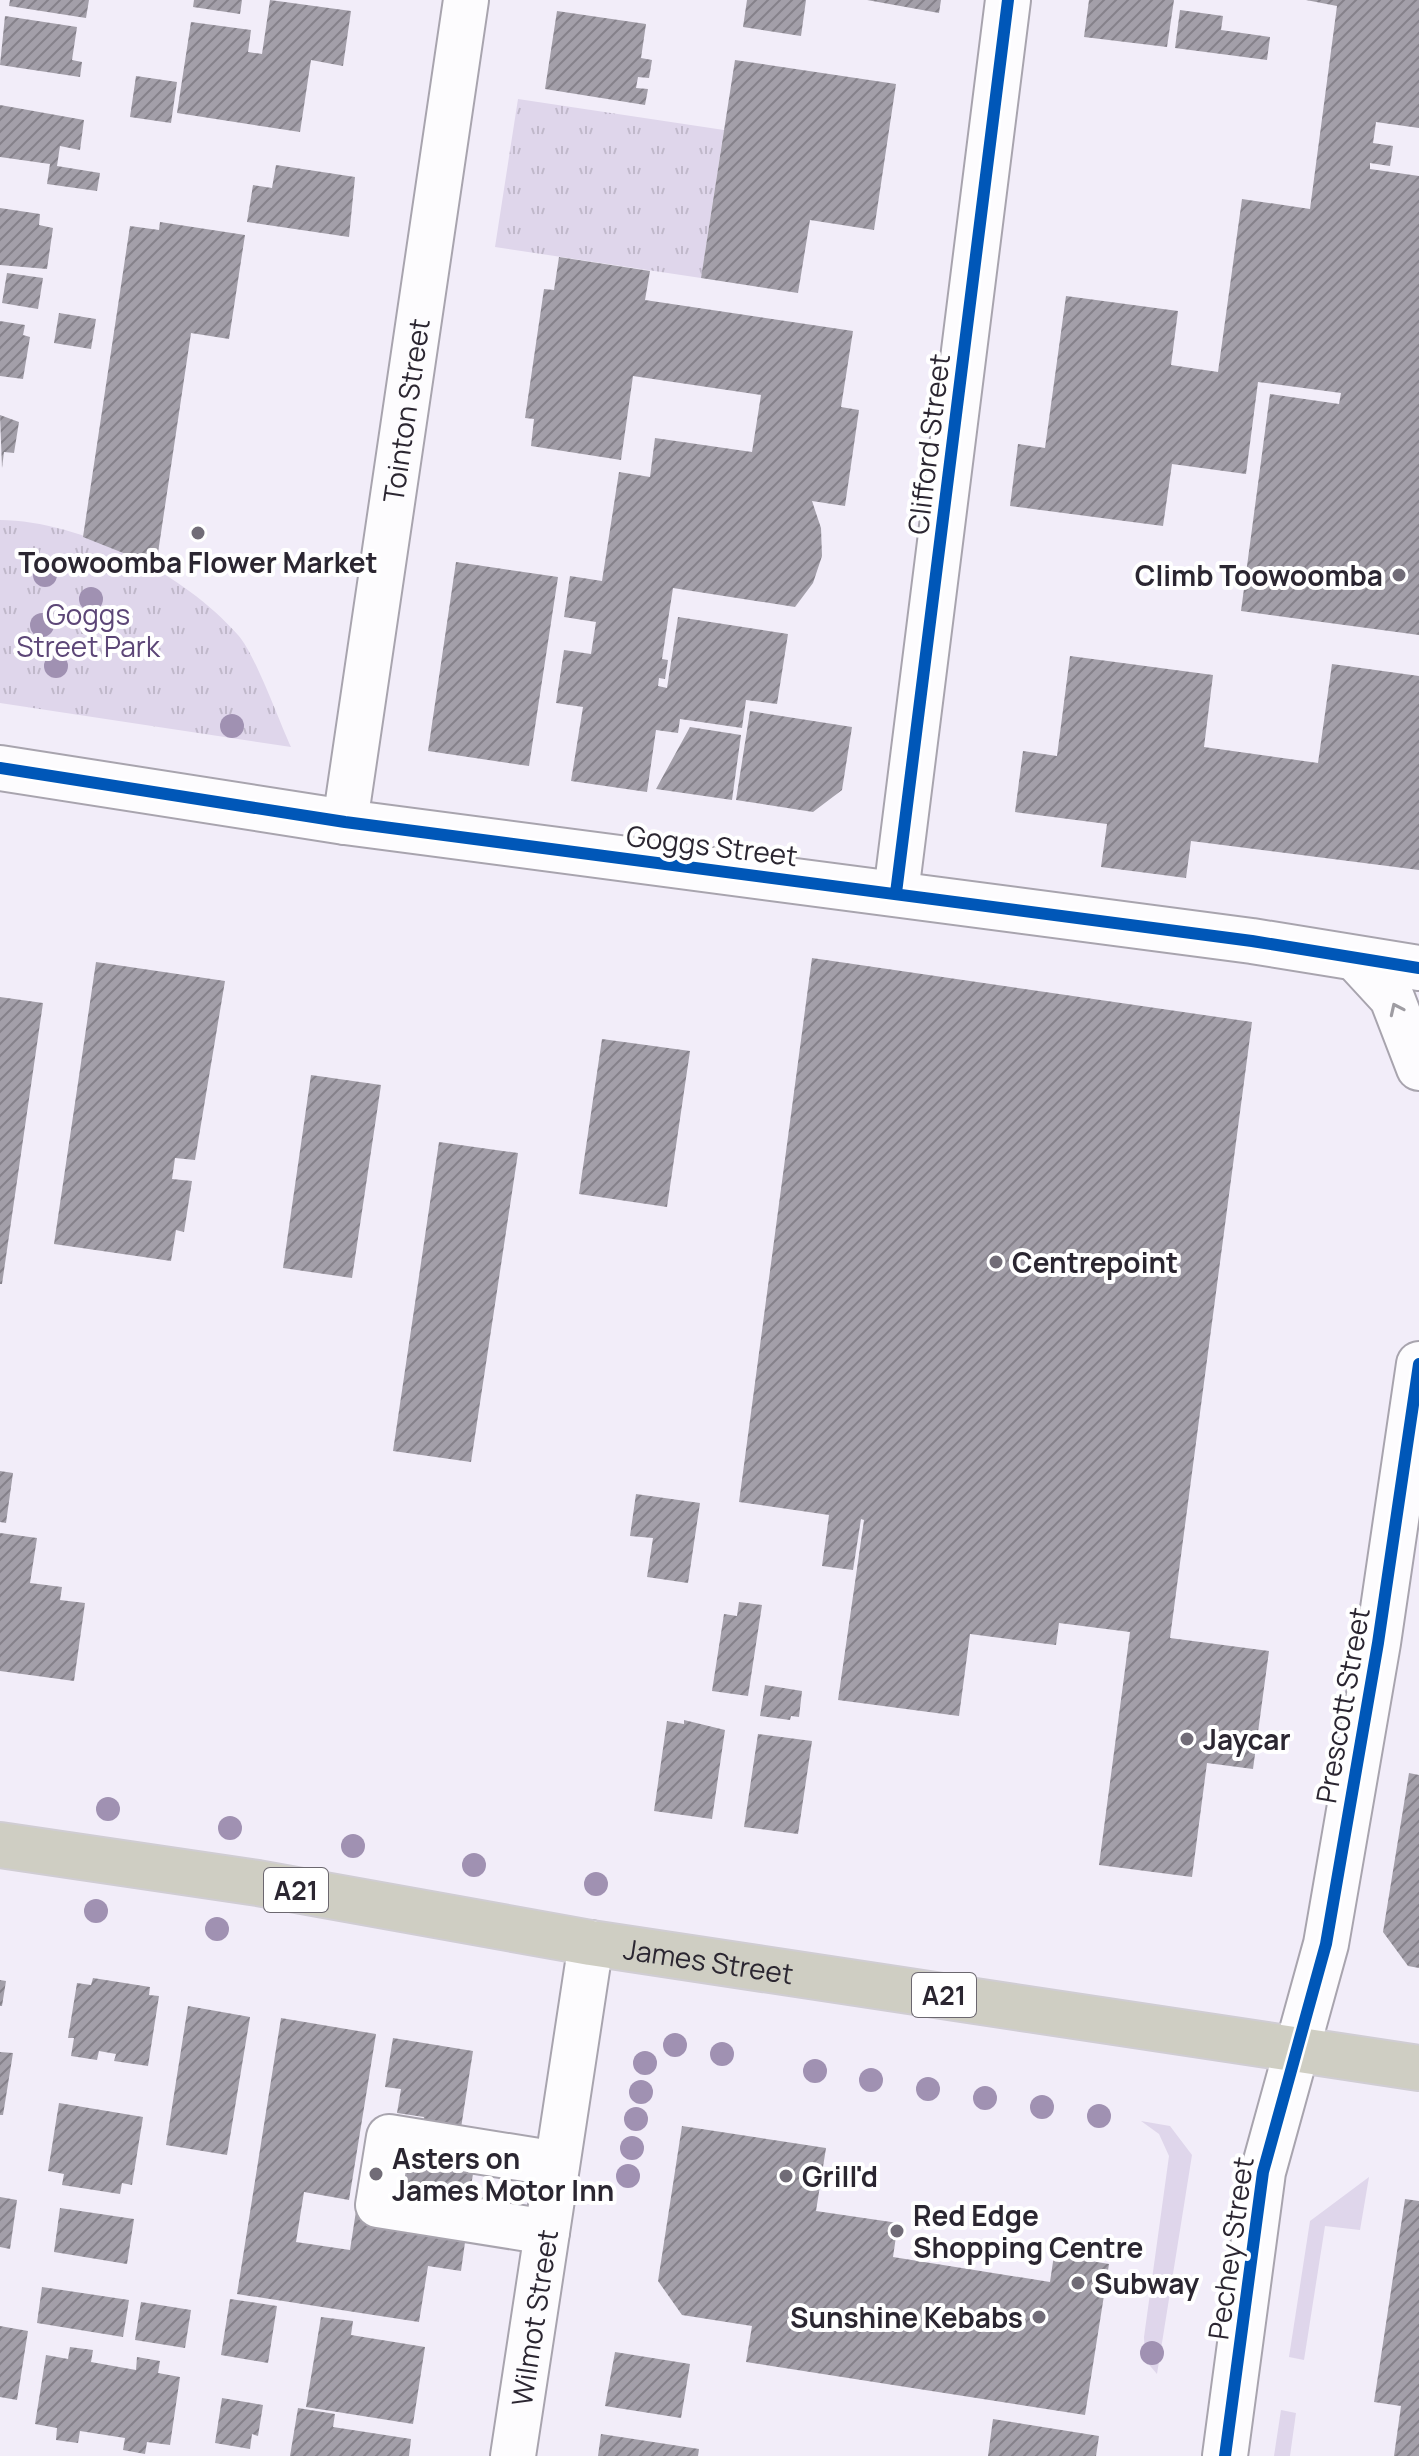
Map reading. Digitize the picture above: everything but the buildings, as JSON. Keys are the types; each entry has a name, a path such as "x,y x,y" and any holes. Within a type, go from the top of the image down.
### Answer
{"highway":[{"name":"James Street","path":"0,1845 258,1883 591,1943 1419,2068"}],"street":[{"name":"Tointon Street","path":"345,822 466,0"},
{"name":"Clifford Street","path":"896,893 1008,0"},
{"name":"Goggs Street","path":"0,768 345,822 1252,941 1419,968"},
{"path":"1357,960 1392,998 1419,1068"},
{"name":"Prescott Street","path":"1296,2050 1326,1944 1378,1643 1419,1364"},
{"name":"Wilmot Street","path":"513,2456 591,1943"},
{"name":"Pechey Street","path":"1225,2456 1263,2172 1296,2050"},
{"path":"547,2232 378,2205 389,2137 557,2164"}],"green space":[{"path":"518,99 724,130 701,278 495,247"},
{"name":"Goggs Street Park","path":"0,520 32,523 97,541 130,555 190,591 245,644 291,747 0,703"},
{"path":"1141,2121 1170,2126 1192,2155 1157,2374 1145,2360 1144,2337 1169,2156 1159,2134"},
{"path":"1369,2177 1360,2230 1325,2226 1304,2360 1289,2357 1310,2221"},
{"path":"1281,2410 1296,2413 1290,2456 1274,2456"}],"cycle path":[{"path":"896,893 1008,0"},
{"path":"0,768 345,822 1252,941 1419,968"},
{"path":"1225,2456 1263,2172 1326,1944 1378,1643 1419,1364"}],"place":[{"name":"Toowoomba Flower Market","path":"198,533"},
{"name":"Climb Toowoomba","path":"1399,575"},
{"name":"Centrepoint","path":"996,1262"},
{"name":"Jaycar","path":"1187,1739"},
{"name":"Asters on James Motor Inn","path":"376,2174"},
{"name":"Grill'd","path":"786,2176"},
{"name":"Red Edge Shopping Centre","path":"897,2231"},
{"name":"Subway","path":"1078,2283"},
{"name":"Sunshine Kebabs","path":"1039,2317"}]}
